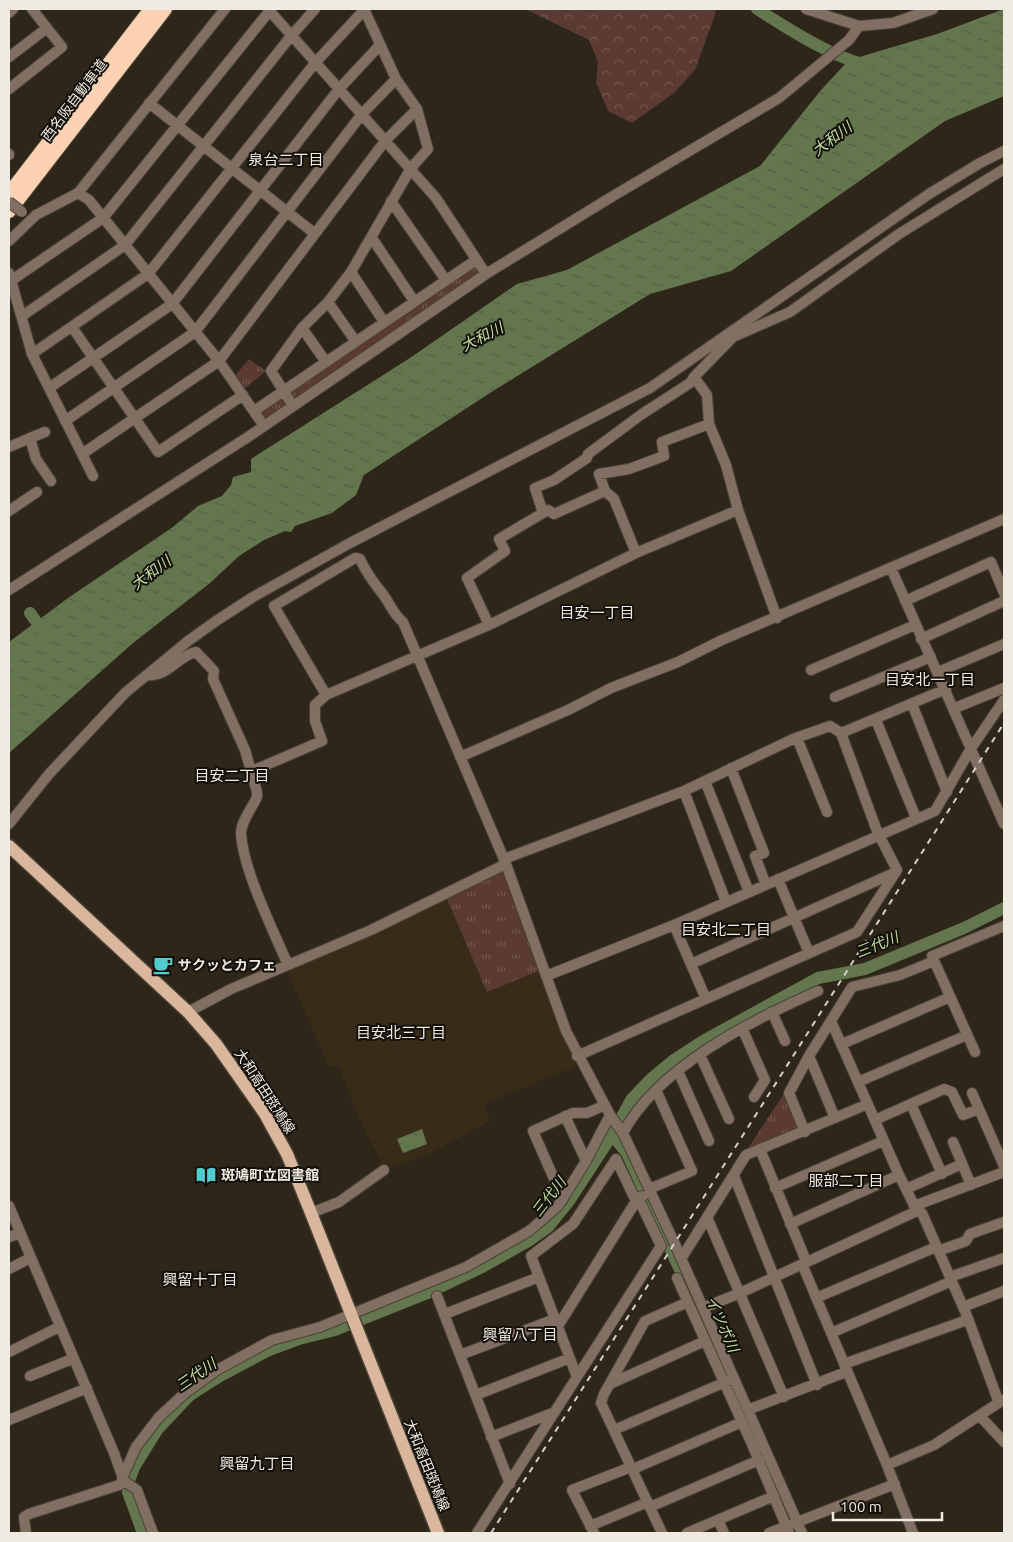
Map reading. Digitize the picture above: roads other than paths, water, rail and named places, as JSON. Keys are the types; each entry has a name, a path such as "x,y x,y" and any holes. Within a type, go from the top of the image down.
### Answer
{"highway":[{"name":"西名阪自動車道","path":"9,194 151,9"},
{"name":"西名阪自動車道","path":"15,212 165,9"}],"main road":[{"name":"大和高田斑鳩線","path":"9,846 188,1012 216,1044 265,1114 287,1154 438,1533"}],"street":[{"path":"9,13 13,9"},
{"path":"9,88 62,47 32,9"},
{"path":"9,241 48,207 78,193 224,9"},
{"path":"93,476 32,354 10,277 103,218 176,124 270,9 291,36 436,198 486,274"},
{"path":"22,316 125,245 204,148 291,36 315,9"},
{"path":"32,354 148,274 315,63 365,9 396,79 417,109 428,149 411,168 351,272 328,302 302,328 271,371 293,406"},
{"path":"806,9 859,26 893,23 933,9"},
{"path":"9,590 264,426 486,274 613,196 768,105 816,69 850,40 859,26"},
{"path":"9,57 47,28"},
{"path":"48,388 172,304 339,89 380,45"},
{"path":"65,420 196,332 362,114 396,79"},
{"path":"149,103 314,233"},
{"path":"82,454 218,361 385,141 417,109"},
{"path":"9,824 49,774 97,721 146,675 188,640 253,596 445,492 618,406 676,372 732,335 929,194 980,162 1004,151"},
{"path":"543,513 535,488 554,480 588,458 588,454 604,442 690,383 732,335 790,312 899,234 1004,169"},
{"path":"78,193 89,200 196,332 264,426"},
{"path":"391,201 445,279"},
{"path":"9,202 15,212 30,221"},
{"path":"372,238 414,301"},
{"path":"254,411 445,279 476,260"},
{"path":"351,272 384,322"},
{"path":"328,302 356,342"},
{"path":"72,327 158,452 243,395"},
{"path":"302,328 326,362"},
{"path":"694,377 706,395 709,424 726,465 738,510 777,618"},
{"path":"636,553 614,499 605,491 598,474 629,469 664,456 662,442 709,424"},
{"path":"9,447 45,432"},
{"path":"30,438 36,459 51,481"},
{"path":"489,625 467,578 505,551 499,539 548,510 554,514 605,491"},
{"path":"9,511 37,492"},
{"path":"252,771 322,741 314,714 315,704 326,695 489,625 636,553 738,510"},
{"path":"460,758 611,688 678,662 722,640 1004,519"},
{"path":"326,695 274,606 355,558 360,560 372,583 383,594 393,614 403,622 505,862 577,1056 622,1133 703,1308 730,1380 742,1422 788,1530"},
{"path":"905,601 991,562 1004,593"},
{"path":"891,568 921,639 955,708 970,750 1004,824"},
{"path":"921,639 1004,601"},
{"path":"811,670 916,625"},
{"path":"938,672 1004,644"},
{"path":"146,675 164,672 196,652 214,671 213,679 236,727 252,771 257,797 241,831 258,896 288,965"},
{"path":"835,697 931,657"},
{"path":"955,708 1004,688"},
{"path":"841,734 946,690"},
{"path":"546,976 674,925 935,811 970,750 1004,700"},
{"path":"912,704 947,792"},
{"path":"876,720 916,818"},
{"path":"188,1012 224,993 371,930 505,862 684,791 796,738 830,726 841,734 896,871"},
{"path":"796,738 827,812"},
{"path":"731,768 764,852 755,856 766,884"},
{"path":"704,781 749,892"},
{"path":"684,791 726,902"},
{"path":"691,964 896,871"},
{"path":"577,1056 857,932 896,871"},
{"path":"778,880 809,953"},
{"path":"674,925 706,999"},
{"path":"975,1052 932,956 1004,926"},
{"path":"805,1132 789,1093 809,1056 852,987 900,975 934,961"},
{"path":"622,1133 638,1108 656,1090 700,1055 742,1028 818,991"},
{"path":"842,1044 950,997"},
{"path":"772,1012 785,1042"},
{"path":"831,1021 899,1176 916,1208 922,1213 1002,1402 934,1445 887,1465"},
{"path":"742,1028 765,1080 754,1097"},
{"path":"858,1082 967,1035"},
{"path":"700,1055 729,1119"},
{"path":"809,1056 835,1118"},
{"path":"678,1071 710,1141"},
{"path":"460,1355 556,1322 638,1198 692,1171 656,1090"},
{"path":"875,1120 944,1090 952,1092 963,1115 979,1109"},
{"path":"972,1093 1004,1166"},
{"path":"681,1260 746,1155 805,1132 868,1104"},
{"path":"911,1104 942,1174"},
{"path":"563,1199 533,1131 572,1113 587,1114 605,1105"},
{"path":"26,1533 24,1517 29,1514 119,1485 145,1433 184,1394 204,1378 272,1340 320,1327 352,1315 466,1267 493,1253 546,1217 563,1199 586,1161 610,1115"},
{"path":"565,1116 586,1161"},
{"path":"776,1188 883,1140"},
{"path":"953,1142 971,1185"},
{"path":"760,1149 790,1224 816,1298 887,1465 913,1533"},
{"path":"477,1533 661,1246 638,1198 634,1197 616,1159 573,1224 535,1251 531,1256 577,1377"},
{"path":"906,1189 962,1164"},
{"path":"311,1213 339,1202 384,1170"},
{"path":"703,1308 804,1263 916,1208 1004,1172"},
{"path":"734,1176 818,1385"},
{"path":"790,1224 899,1176"},
{"path":"9,1206 72,1359 87,1388 123,1479 137,1490 153,1533"},
{"path":"707,1217 784,1397"},
{"path":"816,1298 937,1249 966,1240 970,1234 1004,1222"},
{"path":"9,1238 20,1233"},
{"path":"9,1269 30,1258"},
{"path":"831,1333 951,1279 1004,1258"},
{"path":"445,1314 539,1278"},
{"path":"677,1278 705,1341 750,1409 802,1533"},
{"path":"963,1307 1004,1291"},
{"path":"437,1296 510,1484"},
{"path":"662,1533 601,1403 645,1321 688,1302"},
{"path":"750,1409 818,1385 845,1368 967,1320"},
{"path":"9,1352 59,1327"},
{"path":"610,1384 705,1341"},
{"path":"476,1395 570,1358"},
{"path":"30,1376 72,1359"},
{"path":"614,1430 730,1380"},
{"path":"9,1420 87,1388"},
{"path":"492,1437 555,1412"},
{"path":"980,1416 1004,1442"},
{"path":"742,1422 632,1468 572,1490 592,1529 759,1460"},
{"path":"769,1533 788,1530 798,1522 894,1484"},
{"path":"687,1533 774,1496"},
{"path":"718,1520 724,1533"}],"water":[{"name":"大和川","path":"1004,9 1004,96 945,121 731,271 650,294 493,391 364,475 356,495 332,513 295,526 291,532 285,531 264,540 239,556 210,583 133,643 9,753 9,642 68,598 173,527 198,506 222,496 231,485 233,477 251,472 251,459 410,358 517,284 567,270 760,166 821,90 849,60 937,34"},
{"path":"422,1129 427,1144 403,1153 397,1139"}],"waterway":[{"path":"757,9 823,48 865,65"},
{"path":"30,613 46,635"},
{"name":"三代川","path":"143,1533 128,1492 128,1484 134,1467 157,1430 190,1395 220,1376 267,1351 299,1339 335,1330 425,1294 482,1267 530,1240 548,1227 569,1201 612,1135 631,1100 651,1079 674,1060 703,1041 818,978 865,969 964,928 1004,908"},
{"name":"イツボ川","path":"612,1135 627,1153 739,1400 752,1433"}],"railway":[{"path":"491,1533 1004,723"}],"place":[{"name":"サクッとカフェ","path":"163,965"},
{"name":"斑鳩町立図書館","path":"206,1175"}],"district":[{"name":"泉台二丁目","path":"286,160"},
{"name":"目安一丁目","path":"597,613"},
{"name":"目安北一丁目","path":"930,680"},
{"name":"目安二丁目","path":"232,776"},
{"name":"目安北二丁目","path":"726,930"},
{"name":"目安北三丁目","path":"401,1033"},
{"name":"服部二丁目","path":"846,1181"},
{"name":"興留十丁目","path":"200,1280"},
{"name":"興留八丁目","path":"520,1335"},
{"name":"興留九丁目","path":"257,1464"}]}
